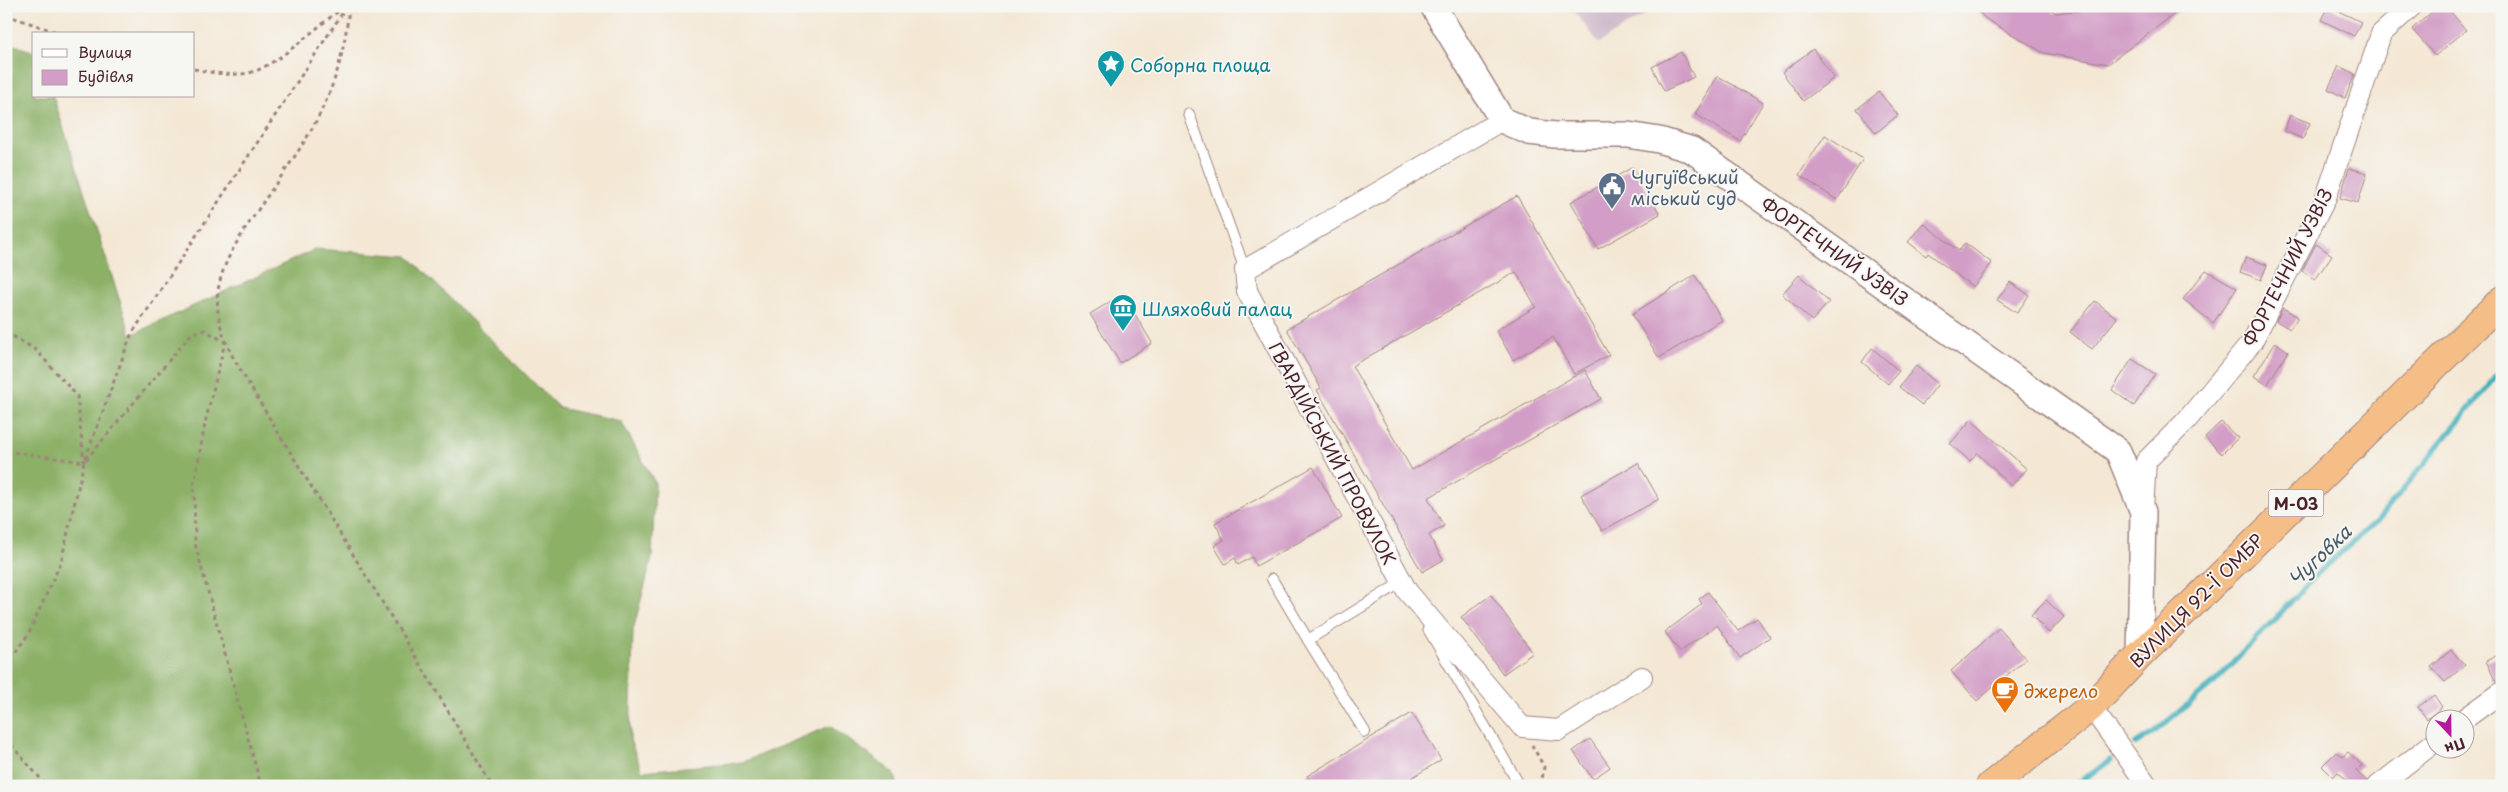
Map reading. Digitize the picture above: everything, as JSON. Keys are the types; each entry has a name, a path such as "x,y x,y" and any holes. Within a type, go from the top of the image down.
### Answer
{"highway":[{"name":"ВУЛИЦЯ 92-Ї ОМБР","path":"1990,786 2091,707 2140,655 2502,300"}],"street":[{"path":"1246,270 1502,120 1433,6"},
{"name":"ФОРТЕЧНИЙ УЗВІЗ","path":"2140,655 2146,461 2186,421 2252,342 2325,200 2381,34 2412,6"},
{"name":"ФОРТЕЧНИЙ УЗВІЗ","path":"1502,120 1529,132 1555,135 1628,135 1659,140 1692,150 2118,451 2143,512"},
{"name":"ГВАРДІЙСЬКИЙ ПРОВУЛОК","path":"1246,270 1247,291 1404,587 1522,727"},
{"path":"1522,727 1560,730 1642,677"},
{"path":"2476,711 2502,692"},
{"path":"2091,707 2148,786"},
{"path":"2378,786 2426,749"}],"lane":[{"path":"1189,114 1246,270"},
{"path":"1272,580 1365,732"},
{"path":"1308,640 1404,587 1520,786"}],"path":[{"path":"195,69 223,75 257,71 303,40 324,21 347,6"},
{"path":"347,6 346,37 339,68 324,106 299,150 234,245 224,263 219,282 217,303 219,322 225,342 323,510 436,689 492,786"},
{"path":"6,665 28,635 61,562 84,462 131,335 347,6"},
{"path":"6,15 56,32"},
{"path":"84,462 192,333 205,330 225,342"},
{"path":"6,332 36,350 76,396 84,462"},
{"path":"225,342 206,420 194,484 195,544 261,786"},
{"path":"6,451 84,462"},
{"path":"1522,727 1544,768 1541,786"},
{"path":"6,739 46,786"}],"shaded area":[{"path":"1570,6 1658,6 1599,43"}],"green space":[{"path":"6,42 32,51 32,98 54,98 131,335 316,249 408,256 559,408 621,421 655,483 652,558 633,630 630,740 642,771 743,762 830,726 894,773 898,786 6,786"}],"building":[{"path":"1973,6 2048,6 2055,13 2096,9 2098,6 2185,6 2108,64 2044,53 1986,19"},
{"path":"2328,6 2361,22 2354,36 2321,20"},
{"path":"2439,6 2446,6 2466,30 2435,56 2412,29"},
{"path":"1813,49 1834,78 1803,101 1782,72"},
{"path":"1681,52 1694,77 1664,91 1652,67"},
{"path":"2339,66 2355,74 2345,98 2328,89"},
{"path":"1718,76 1763,103 1740,141 1695,114"},
{"path":"1879,92 1898,115 1876,133 1857,109"},
{"path":"2290,115 2310,123 2303,139 2284,131"},
{"path":"1825,135 1863,159 1837,200 1799,175"},
{"path":"1633,167 1660,214 1598,249 1571,202"},
{"path":"2349,168 2367,173 2358,203 2340,198"},
{"path":"1517,196 1609,355 1574,374 1553,337 1513,360 1496,330 1536,307 1516,272 1352,366 1412,470 1585,370 1601,399 1428,498 1444,526 1429,535 1443,560 1422,572 1317,390 1321,388 1287,329"},
{"path":"1923,223 1959,251 1965,243 1992,263 1973,287 1928,253 1926,256 1908,242"},
{"path":"2316,244 2332,255 2315,280 2302,271"},
{"path":"2246,257 2267,265 2261,280 2240,272"},
{"path":"2206,270 2237,288 2213,323 2183,299"},
{"path":"1695,275 1722,320 1659,358 1632,314"},
{"path":"1799,275 1829,302 1812,321 1782,294"},
{"path":"2010,282 2029,295 2017,313 1997,300"},
{"name":"Шляховий палац","path":"1123,294 1152,343 1120,363 1090,314"},
{"path":"2095,301 2117,318 2092,349 2070,332"},
{"path":"2283,308 2298,317 2290,329 2276,321"},
{"path":"2275,342 2288,351 2267,385 2254,376"},
{"path":"1872,348 1899,371 1888,384 1862,362"},
{"path":"2132,359 2155,374 2134,406 2112,390"},
{"path":"1916,366 1938,384 1922,405 1899,387"},
{"path":"1971,420 2027,469 2011,486 1977,453 1970,461 1950,444"},
{"path":"2221,422 2238,438 2222,454 2205,437"},
{"path":"1638,463 1659,499 1602,531 1581,495"},
{"path":"1313,467 1342,518 1256,566 1252,557 1238,565 1235,558 1225,564 1214,546 1224,540 1215,523"},
{"path":"1708,592 1738,631 1757,618 1770,637 1740,658 1717,625 1680,652 1665,632 1702,604 1699,599"},
{"path":"1491,595 1533,653 1503,674 1461,617"},
{"path":"2046,600 2064,617 2049,633 2031,615"},
{"path":"1999,628 2026,659 1977,701 1951,671"},
{"path":"2451,650 2465,665 2445,682 2431,667"},
{"path":"2502,653 2502,680 2496,682 2486,661"},
{"path":"2434,695 2442,707 2438,710 2426,710 2426,718 2418,707"},
{"path":"1412,713 1441,760 1398,786 1313,786 1307,776"},
{"path":"1590,739 1610,767 1593,779 1573,751"},
{"path":"2336,752 2342,757 2348,752 2362,765 2356,771 2367,781 2363,786 2353,786 2338,772 2333,777 2322,766"}],"waterway":[{"name":"Чуговка","path":"2136,744 2153,733 2215,682 2321,570 2377,521 2502,369"},
{"name":"Чуговка","path":"2074,786 2111,760"}],"place":[{"name":"Соборна площа","path":"1111,88"},
{"name":"Чугуївський міський суд","path":"1612,210"},
{"name":"Шляховий палац","path":"1123,332"},
{"name":"джерело","path":"2005,714"}]}
